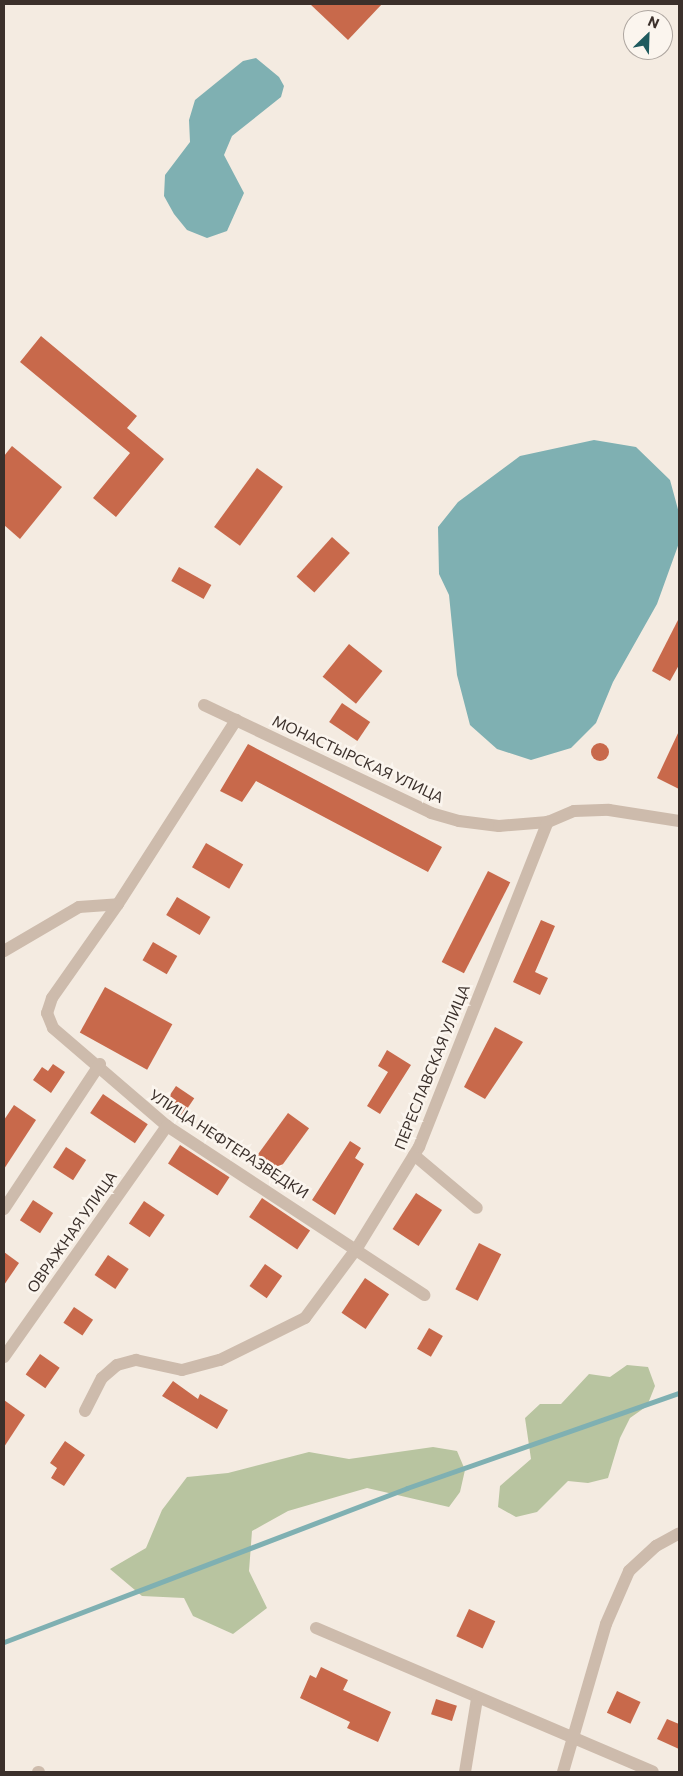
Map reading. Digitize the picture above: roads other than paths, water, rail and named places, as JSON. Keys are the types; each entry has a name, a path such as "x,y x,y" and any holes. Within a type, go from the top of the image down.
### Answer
{"street":[{"name":"МОНАСТЫРСКАЯ УЛИЦА","path":"204,705 431,813 499,826 548,822 574,811 609,810 679,821"},
{"name":"УЛИЦА НЕФТЕРАЗВЕДКИ","path":"236,720 118,904 52,998 47,1013 53,1028 100,1064 126,1094 167,1126 357,1248 424,1295"},
{"name":"ПЕРЕСЛАВСКАЯ УЛИЦА","path":"85,1411 102,1378 117,1365 136,1360 182,1370 220,1360 305,1318 357,1248 414,1155 548,822"},
{"path":"4,951 79,907 118,904"},
{"path":"4,1209 100,1064"},
{"name":"ОВРАЖНАЯ УЛИЦА","path":"4,1357 167,1126"},
{"path":"414,1155 477,1208"},
{"path":"563,1772 606,1624 629,1571 656,1546 679,1533"},
{"path":"316,1628 477,1699 653,1772"},
{"path":"465,1772 477,1699"}],"water":[{"path":"256,58 279,77 284,86 281,97 232,136 224,155 244,193 227,231 207,238 187,230 174,214 164,196 165,175 190,142 189,120 195,100 243,61"},
{"path":"594,440 636,447 670,480 679,513 679,543 657,604 613,682 596,723 571,748 531,760 497,749 470,725 457,675 449,595 439,574 438,527 458,502 520,456"}],"waterway":[{"path":"4,1642 407,1488 679,1393"}]}
